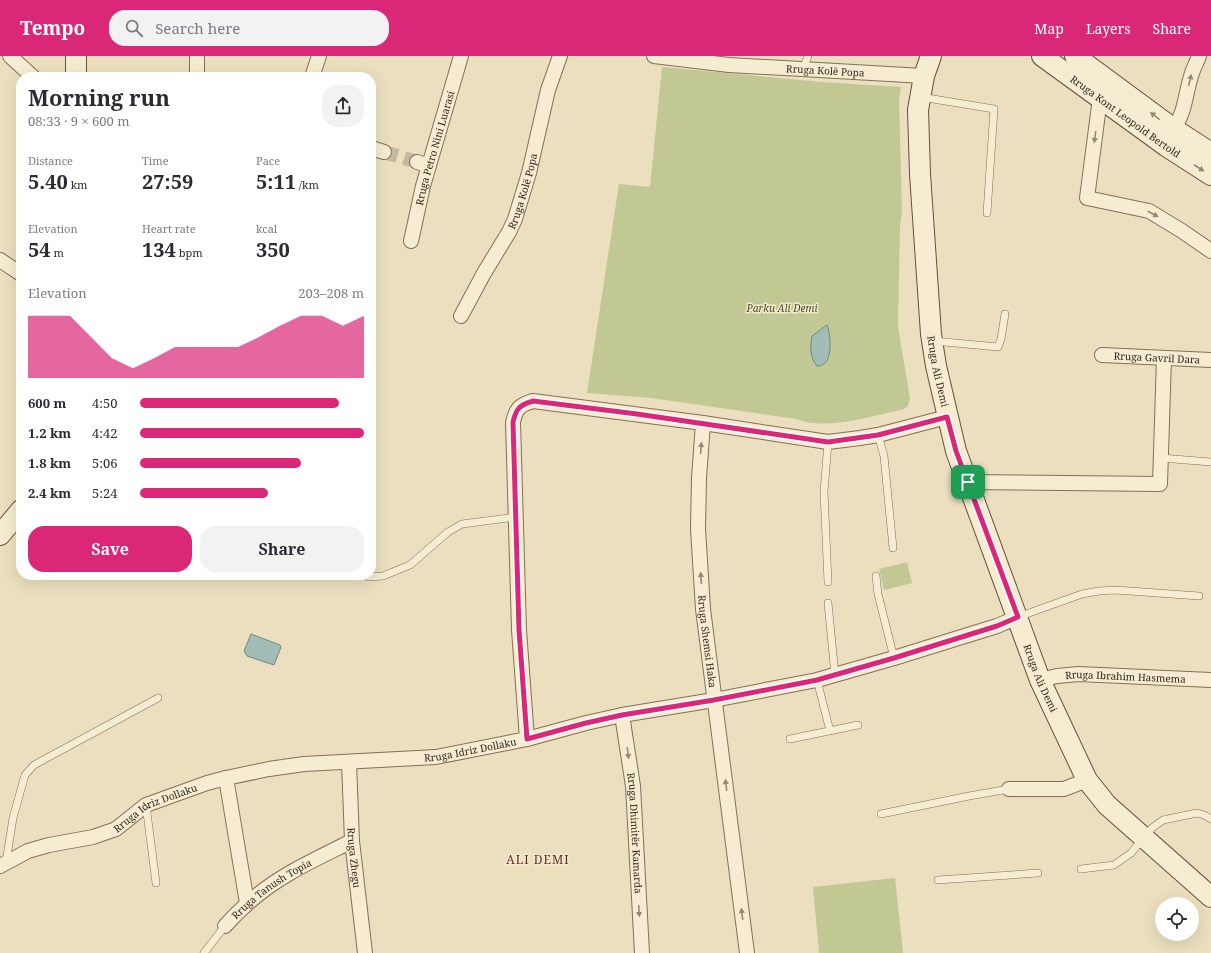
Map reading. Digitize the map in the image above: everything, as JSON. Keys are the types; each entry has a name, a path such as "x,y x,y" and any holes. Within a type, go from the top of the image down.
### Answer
{"main road":[{"path":"76,56 76,72"},
{"name":"Rruga Ali Demi","path":"931,56 924,76 918,110 920,174 932,341 947,417 956,451 1040,680 1087,780 1107,805 1211,897"},
{"name":"Rruga Kont Leopold Bertold","path":"1042,56 1166,146 1211,175"},
{"name":"Rruga Kont Leopold Bertold","path":"1075,56 1174,129 1211,152"},
{"path":"0,535 16,516"}],"street":[{"path":"10,56 27,72"},
{"path":"196,72 197,56"},
{"path":"314,72 319,56"},
{"name":"Rruga Petro Nini Luarasi","path":"410,241 417,208 423,164 461,56"},
{"name":"Rruga Kolë Popa","path":"461,316 515,219 529,173 548,90 560,56"},
{"name":"Rruga Kolë Popa","path":"654,56 805,63 924,76"},
{"path":"1174,129 1185,106 1192,74 1199,56"},
{"path":"1100,98 1087,198 1149,212 1182,231 1211,251"},
{"path":"0,260 16,271"},
{"name":"Rruga Gavril Dara","path":"1102,355 1211,360"},
{"path":"968,482 1160,484 1164,358"},
{"path":"527,739 519,630 513,422 515,413 522,404 533,401 703,423 828,442 878,435 947,417"},
{"name":"Rruga Shemsi Haka","path":"703,423 699,478 698,529 703,609 748,953"},
{"name":"Rruga Idriz Dollaku","path":"2,861 48,845 93,837 116,830 146,805 207,783 226,778 269,769 304,764 436,757 527,739 622,715 714,700 817,680 997,626 1018,617"},
{"name":"Rruga Ibrahim Hasmema","path":"1040,680 1056,676 1078,674 1211,680"},
{"name":"Rruga Dhimitër Kamarda","path":"622,715 633,786 642,953"},
{"name":"Rruga Zhegu","path":"349,762 352,841 365,953"},
{"path":"226,778 247,903"},
{"path":"1009,789 1064,789 1087,780"},
{"name":"Rruga Tanush Topia","path":"225,926 247,903 269,887 295,870 352,841"}],"lane":[{"path":"920,97 994,109 987,213"},
{"path":"932,341 998,347 1001,339 1005,314"},
{"path":"878,435 884,456 893,548"},
{"path":"828,442 824,492 828,582"},
{"path":"1161,458 1211,462"},
{"path":"376,577 383,576 410,566 448,532 462,524 516,517"},
{"path":"876,576 878,594 894,658"},
{"path":"1018,617 1082,594 1099,590 1199,596"},
{"path":"828,604 835,675"},
{"path":"817,680 830,731"},
{"path":"2,861 25,775 45,758 158,698"},
{"path":"790,739 858,725"},
{"path":"880,814 1009,789"},
{"path":"146,805 156,883"},
{"path":"1081,869 1114,865 1130,853 1152,828 1163,820 1197,813 1211,819"},
{"path":"938,880 1038,873"},
{"name":"Rruga Tanush Topia","path":"204,953 225,926"}],"green space":[{"name":"Parku Ali Demi","path":"662,67 822,82 901,87 899,99 902,212 900,227 898,324 910,398 908,406 904,409 871,417 825,424 651,398 587,393 619,184 650,187"},
{"path":"907,562 912,583 884,590 879,569"},
{"path":"895,878 903,953 819,953 813,887"}],"water":[{"path":"827,325 830,336 829,356 822,365 817,366 811,352 812,336"},
{"path":"251,634 280,645 281,647 274,665 247,656 244,651"}],"tunnel":[{"path":"384,152 417,162"}],"district":[{"name":"ALI DEMI","path":"538,859"}],"route":[{"path":"533,401 703,423 828,442 878,435 947,417 956,451 968,482 987,538 1018,617 997,626 817,680 714,700 641,711 586,723 527,739 519,630 513,422 515,413 522,404 533,401"}]}
